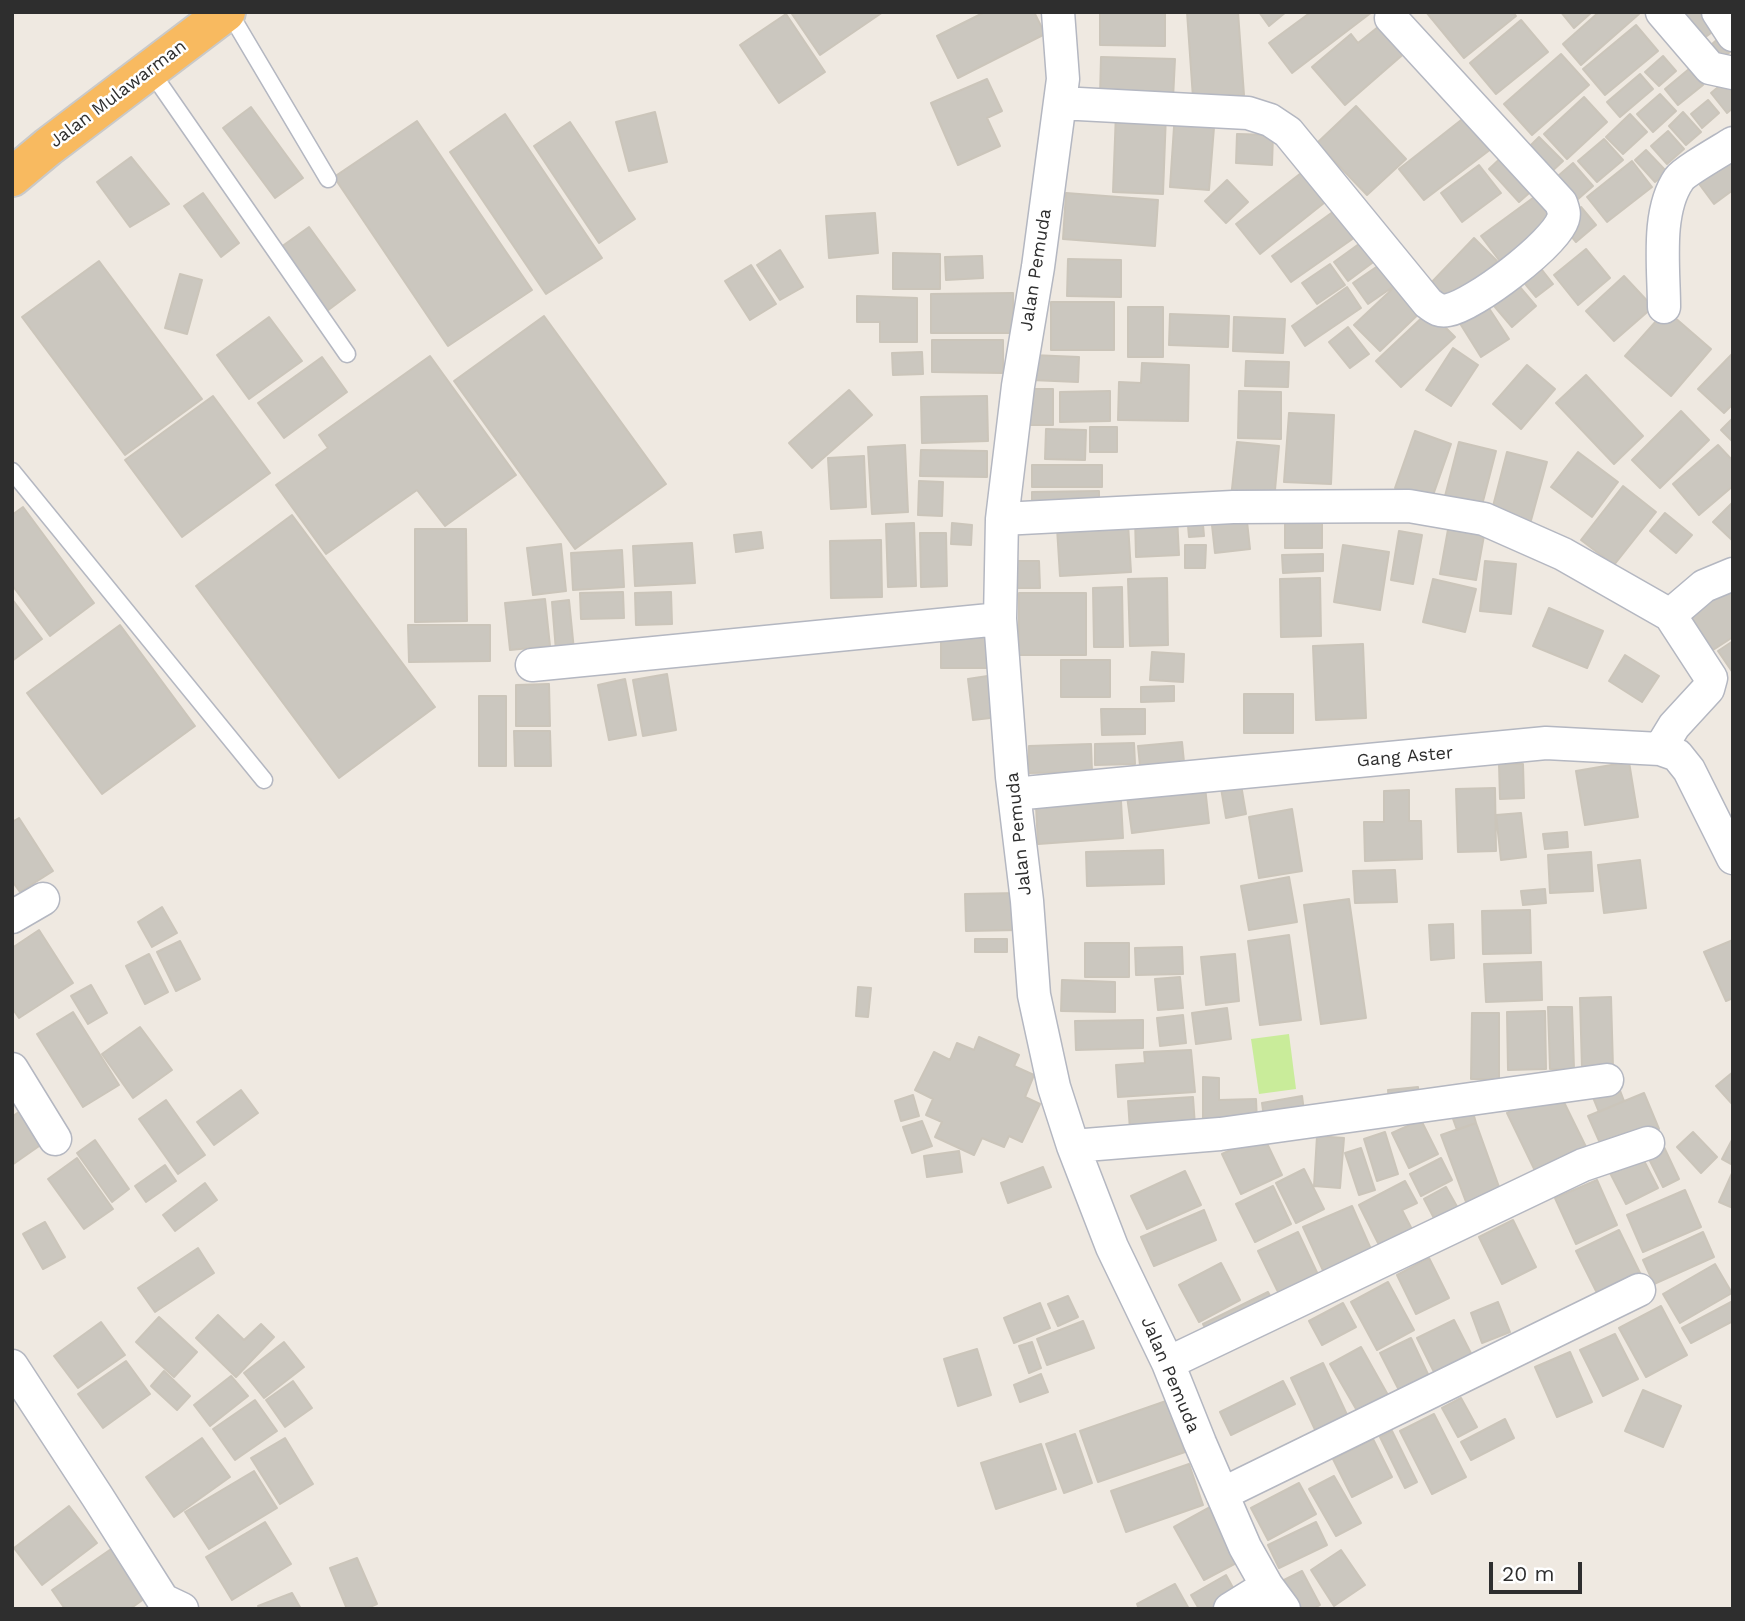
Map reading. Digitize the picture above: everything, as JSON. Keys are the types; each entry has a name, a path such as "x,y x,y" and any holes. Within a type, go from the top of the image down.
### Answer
{"highway":[{"name":"Jalan Mulawarman","path":"12,177 228,12"}],"street":[{"name":"Jalan Pemuda","path":"1058,12 1063,79 1038,267 1017,386 1002,519 999,619 1034,995 1054,1087 1073,1146 1112,1247 1168,1363 1245,1547 1275,1597"},
{"path":"1662,12 1710,68 1733,73"},
{"path":"1718,12 1733,35"},
{"path":"1060,103 1248,113 1270,120 1288,132 1428,303 1438,311 1458,308 1492,288 1550,240 1563,221 1564,213 1561,203 1391,18"},
{"path":"1664,307 1663,219 1669,201 1680,177 1733,143"},
{"path":"1002,519 1233,507 1409,506 1484,519 1563,554 1670,615 1711,678 1708,689 1674,726 1660,748 1677,755 1689,770 1733,858"},
{"path":"1670,615 1703,586 1733,574"},
{"path":"532,665 999,619"},
{"name":"Gang Aster","path":"1014,793 1546,743 1660,748"},
{"path":"12,917 44,899"},
{"path":"12,1069 55,1139"},
{"path":"1073,1146 1220,1134 1607,1080"},
{"path":"1168,1363 1583,1166 1648,1143"},
{"path":"1222,1494 1639,1290"},
{"path":"12,1366 163,1600 182,1609"},
{"path":"1230,1609 1275,1597"}],"lane":[{"path":"228,12 328,179"},
{"path":"150,70 347,354"},
{"path":"12,471 264,780"}],"green space":[{"path":"1289,1034 1296,1089 1259,1094 1251,1039"}],"building":[{"path":"883,12 820,55 792,14"},
{"path":"985,12 1034,12 1045,34 958,78 937,36"},
{"path":"1100,12 1165,12 1165,46 1100,45"},
{"path":"1187,12 1238,12 1244,95 1193,98"},
{"path":"1259,12 1286,12 1269,26"},
{"path":"1311,12 1372,12 1292,73 1269,43"},
{"path":"1513,12 1516,16 1464,58 1427,13"},
{"path":"1561,12 1592,12 1574,28"},
{"path":"1599,12 1639,14 1581,65 1563,44"},
{"path":"1670,12 1701,12 1715,30 1696,44"},
{"path":"786,14 825,72 779,103 740,45"},
{"path":"1521,20 1548,52 1496,94 1470,63"},
{"path":"1383,23 1407,51 1345,105 1312,67 1351,34 1358,43"},
{"path":"1636,25 1658,51 1605,95 1583,69"},
{"path":"1719,38 1730,52 1716,63 1705,50"},
{"path":"1561,54 1589,85 1532,135 1504,104"},
{"path":"1663,56 1676,71 1659,86 1645,72"},
{"path":"1101,57 1175,59 1173,99 1100,96"},
{"path":"1689,69 1703,85 1678,105 1665,89"},
{"path":"1640,74 1653,89 1620,117 1607,102"},
{"path":"1730,77 1733,80 1733,108 1727,113 1711,93"},
{"path":"987,79 1002,111 987,118 1000,146 958,165 931,103"},
{"path":"1660,94 1676,111 1653,132 1637,114"},
{"path":"1584,97 1607,122 1567,159 1544,134"},
{"path":"1708,100 1719,113 1702,128 1691,114"},
{"path":"1356,106 1406,159 1367,195 1317,143"},
{"path":"251,107 303,178 275,198 223,128"},
{"path":"655,112 667,162 629,171 616,122"},
{"path":"1116,112 1166,114 1163,194 1113,192"},
{"path":"1175,112 1215,115 1209,190 1170,187"},
{"path":"1683,112 1701,132 1686,145 1669,126"},
{"path":"505,114 602,258 546,294 450,152"},
{"path":"1630,114 1647,132 1623,154 1606,137"},
{"path":"1465,117 1491,149 1424,200 1399,169"},
{"path":"417,121 532,290 448,346 334,177"},
{"path":"570,122 635,219 599,243 534,146"},
{"path":"1668,131 1684,149 1667,164 1651,146"},
{"path":"1237,134 1273,135 1272,165 1236,163"},
{"path":"1539,137 1563,161 1549,174 1526,150"},
{"path":"1604,139 1623,160 1597,182 1578,161"},
{"path":"1646,150 1667,172 1655,182 1635,160"},
{"path":"1506,153 1536,187 1519,202 1489,169"},
{"path":"1725,155 1733,166 1733,190 1714,204 1694,177"},
{"path":"131,157 169,204 130,227 97,182"},
{"path":"1632,161 1652,187 1607,222 1587,197"},
{"path":"1573,163 1593,186 1570,206 1550,183"},
{"path":"1479,165 1501,193 1462,222 1441,193"},
{"path":"1310,166 1334,195 1260,254 1236,224"},
{"path":"1227,180 1248,202 1226,223 1205,201"},
{"path":"203,193 239,243 221,257 184,206"},
{"path":"1066,193 1158,200 1155,246 1063,239"},
{"path":"1537,195 1559,224 1502,264 1481,236"},
{"path":"1341,206 1361,233 1291,282 1272,256"},
{"path":"1581,207 1596,225 1576,242 1561,224"},
{"path":"875,213 878,253 829,258 826,216"},
{"path":"309,227 355,290 327,311 281,247"},
{"path":"1370,236 1384,254 1348,281 1334,262"},
{"path":"1474,238 1497,261 1453,307 1429,285"},
{"path":"1586,249 1610,278 1578,305 1554,275"},
{"path":"780,250 803,287 780,300 757,265"},
{"path":"893,253 940,254 940,289 893,289"},
{"path":"982,256 983,278 946,280 945,257"},
{"path":"1068,259 1121,260 1121,297 1067,296"},
{"path":"99,261 202,399 125,455 22,317"},
{"path":"1385,261 1400,282 1368,304 1353,283"},
{"path":"1535,261 1553,284 1536,297 1517,274"},
{"path":"1330,264 1345,285 1317,304 1302,283"},
{"path":"751,265 776,304 750,320 725,281"},
{"path":"180,274 202,280 187,334 165,328"},
{"path":"1624,276 1653,307 1614,341 1586,311"},
{"path":"1403,279 1428,305 1380,351 1354,325"},
{"path":"1513,279 1536,306 1512,327 1489,300"},
{"path":"1347,287 1361,308 1305,346 1292,326"},
{"path":"1013,293 1013,333 931,333 931,294"},
{"path":"857,296 917,298 917,342 880,342 880,322 857,322"},
{"path":"1483,299 1509,339 1481,357 1456,317"},
{"path":"1051,302 1114,302 1114,350 1051,350"},
{"path":"1128,307 1163,307 1163,357 1128,357"},
{"path":"1666,310 1711,349 1671,396 1625,356"},
{"path":"1429,311 1455,337 1401,387 1376,361"},
{"path":"1170,314 1229,316 1228,347 1169,345"},
{"path":"544,316 666,484 575,549 454,381"},
{"path":"269,317 302,361 249,399 217,355"},
{"path":"1234,317 1285,319 1283,353 1233,351"},
{"path":"1348,327 1369,354 1350,368 1329,342"},
{"path":"932,340 1003,340 1003,373 932,372"},
{"path":"1453,348 1478,365 1451,406 1426,390"},
{"path":"922,352 923,374 893,375 892,353"},
{"path":"1733,353 1733,404 1724,413 1698,389"},
{"path":"1032,355 1079,357 1078,382 1031,380"},
{"path":"430,356 516,475 445,526 417,490 326,554 276,485 328,448 319,435"},
{"path":"322,357 347,392 284,438 258,403"},
{"path":"1246,361 1289,362 1288,387 1245,386"},
{"path":"1142,363 1189,365 1188,421 1118,420 1119,382 1141,383"},
{"path":"1527,365 1555,389 1521,429 1493,404"},
{"path":"1586,375 1643,436 1614,464 1556,403"},
{"path":"1025,389 1053,389 1053,425 1025,425"},
{"path":"849,390 872,415 812,468 789,443"},
{"path":"1110,391 1110,421 1060,422 1060,392"},
{"path":"1239,391 1281,392 1281,439 1238,438"},
{"path":"213,396 270,473 182,537 125,460"},
{"path":"987,396 988,441 922,443 921,397"},
{"path":"1681,411 1709,440 1660,488 1632,460"},
{"path":"1289,413 1334,415 1331,484 1284,482"},
{"path":"1733,418 1733,442 1721,430"},
{"path":"1090,427 1117,427 1117,452 1090,452"},
{"path":"1046,429 1086,430 1085,460 1045,459"},
{"path":"1415,431 1451,444 1431,501 1395,488"},
{"path":"1237,442 1279,446 1274,501 1231,498"},
{"path":"1459,442 1496,451 1481,509 1444,500"},
{"path":"905,445 908,512 872,514 868,447"},
{"path":"1718,445 1733,461 1733,486 1699,515 1673,484"},
{"path":"921,450 987,451 987,477 920,476"},
{"path":"1507,452 1547,462 1530,524 1491,514"},
{"path":"1578,452 1618,482 1592,517 1551,487"},
{"path":"864,456 866,507 831,509 828,458"},
{"path":"1032,465 1102,465 1102,487 1032,487"},
{"path":"919,481 943,482 942,516 918,515"},
{"path":"1623,486 1656,512 1614,565 1581,540"},
{"path":"1099,491 1099,508 1032,509 1032,492"},
{"path":"1733,502 1733,541 1713,522"},
{"path":"23,507 94,603 50,636 12,585 12,515"},
{"path":"1246,512 1250,549 1215,553 1211,516"},
{"path":"1202,513 1204,536 1189,537 1187,514"},
{"path":"1665,513 1692,535 1676,553 1650,531"},
{"path":"292,515 435,707 339,778 196,586"},
{"path":"1285,515 1322,515 1322,548 1285,548"},
{"path":"1177,516 1179,555 1136,557 1135,518"},
{"path":"914,523 916,586 888,587 886,524"},
{"path":"952,523 972,525 971,545 951,544"},
{"path":"1128,524 1131,572 1060,576 1057,528"},
{"path":"1449,524 1485,530 1476,580 1440,574"},
{"path":"415,529 466,529 467,621 415,622"},
{"path":"1399,531 1422,535 1413,584 1391,580"},
{"path":"761,532 763,548 736,552 734,535"},
{"path":"920,533 946,533 947,586 921,587"},
{"path":"881,540 882,597 831,598 830,541"},
{"path":"692,543 695,583 635,586 633,546"},
{"path":"561,544 566,591 533,595 527,548"},
{"path":"1185,545 1206,545 1205,568 1185,568"},
{"path":"1343,545 1389,552 1380,610 1334,602"},
{"path":"622,550 624,587 573,590 571,553"},
{"path":"1323,554 1323,571 1283,573 1282,555"},
{"path":"1017,561 1039,561 1040,588 1017,588"},
{"path":"1485,561 1516,564 1511,614 1480,611"},
{"path":"1167,578 1168,645 1130,646 1128,579"},
{"path":"1320,578 1321,636 1281,637 1280,579"},
{"path":"1433,579 1476,589 1465,632 1423,622"},
{"path":"1733,582 1733,637 1713,650 1688,613"},
{"path":"1122,587 1123,647 1094,647 1093,588"},
{"path":"623,592 624,618 581,619 580,593"},
{"path":"671,592 672,624 636,625 635,593"},
{"path":"1019,593 1086,593 1086,655 1019,655"},
{"path":"12,599 42,639 12,661"},
{"path":"545,599 550,646 510,650 505,603"},
{"path":"569,600 574,650 556,651 552,602"},
{"path":"1549,608 1603,631 1587,668 1533,646"},
{"path":"120,625 195,726 102,794 27,693"},
{"path":"408,625 490,625 490,661 409,662"},
{"path":"941,632 990,632 990,668 941,668"},
{"path":"1733,641 1733,673 1718,651"},
{"path":"1363,644 1366,718 1316,720 1313,646"},
{"path":"1152,652 1184,654 1183,682 1150,680"},
{"path":"1625,655 1659,676 1642,702 1609,681"},
{"path":"1061,660 1110,660 1110,697 1061,697"},
{"path":"667,674 676,730 643,736 633,680"},
{"path":"994,675 999,717 973,720 968,679"},
{"path":"625,679 636,735 609,740 598,685"},
{"path":"549,684 550,726 516,726 516,685"},
{"path":"1174,686 1174,701 1141,702 1141,687"},
{"path":"1244,694 1293,694 1293,733 1244,733"},
{"path":"479,696 506,696 506,766 479,766"},
{"path":"1101,709 1145,709 1145,734 1102,735"},
{"path":"514,731 550,731 551,766 515,766"},
{"path":"1182,742 1184,762 1140,766 1138,746"},
{"path":"1134,743 1135,764 1095,765 1095,744"},
{"path":"1091,744 1092,772 1029,773 1029,746"},
{"path":"1629,762 1638,817 1585,825 1576,771"},
{"path":"1499,764 1523,764 1524,798 1500,799"},
{"path":"1240,779 1246,814 1226,818 1220,782"},
{"path":"1205,787 1209,823 1132,833 1127,796"},
{"path":"1495,788 1496,851 1458,852 1456,789"},
{"path":"1409,790 1409,821 1421,821 1422,859 1365,861 1364,822 1384,822 1384,791"},
{"path":"1121,801 1123,838 1038,844 1036,806"},
{"path":"1292,809 1302,871 1259,878 1249,817"},
{"path":"1521,813 1526,857 1501,860 1496,815"},
{"path":"19,818 53,871 20,892 12,881 12,822"},
{"path":"1567,832 1568,847 1545,849 1543,834"},
{"path":"1163,850 1164,884 1087,886 1086,852"},
{"path":"1591,852 1593,891 1550,893 1548,855"},
{"path":"1640,860 1646,908 1604,913 1598,865"},
{"path":"1395,870 1397,902 1355,903 1353,871"},
{"path":"1289,877 1297,922 1249,930 1241,886"},
{"path":"1545,889 1546,903 1523,905 1521,891"},
{"path":"1019,893 1019,930 966,931 965,894"},
{"path":"1349,899 1366,1018 1321,1024 1304,905"},
{"path":"162,907 177,933 152,947 138,922"},
{"path":"1530,910 1531,953 1483,954 1482,911"},
{"path":"1453,924 1454,958 1431,960 1429,925"},
{"path":"39,930 73,983 19,1018 12,1008 12,948"},
{"path":"1289,935 1301,1020 1260,1025 1248,941"},
{"path":"975,939 1007,939 1007,952 975,952"},
{"path":"1733,940 1733,998 1726,1001 1704,952"},
{"path":"180,941 200,979 176,991 157,952"},
{"path":"1085,943 1129,943 1129,977 1085,977"},
{"path":"1182,947 1183,974 1136,975 1135,948"},
{"path":"149,954 168,992 145,1004 126,966"},
{"path":"1235,954 1239,1001 1206,1005 1201,957"},
{"path":"1541,962 1542,1000 1486,1002 1484,964"},
{"path":"1180,977 1183,1008 1158,1010 1155,979"},
{"path":"1062,980 1115,982 1115,1012 1061,1011"},
{"path":"91,985 107,1013 88,1024 71,996"},
{"path":"858,987 871,988 868,1017 856,1016"},
{"path":"1611,997 1613,1068 1582,1069 1580,998"},
{"path":"1548,1007 1572,1007 1574,1069 1550,1069"},
{"path":"1227,1008 1231,1039 1196,1044 1192,1013"},
{"path":"1545,1011 1546,1069 1508,1070 1507,1012"},
{"path":"73,1012 119,1085 83,1107 37,1034"},
{"path":"1472,1013 1499,1013 1499,1079 1471,1079"},
{"path":"1183,1015 1186,1043 1160,1046 1157,1018"},
{"path":"1143,1020 1143,1048 1076,1050 1075,1021"},
{"path":"140,1027 172,1070 133,1098 102,1054"},
{"path":"979,1037 1019,1055 1014,1066 1034,1075 1025,1097 1040,1104 1022,1142 1009,1136 1004,1147 982,1138 974,1155 935,1137 942,1122 926,1115 933,1099 915,1090 934,1052 950,1060 957,1043 974,1050"},
{"path":"1191,1050 1195,1092 1118,1097 1116,1065 1145,1063 1144,1052"},
{"path":"1733,1072 1733,1105 1716,1086"},
{"path":"1203,1077 1219,1078 1219,1100 1256,1099 1257,1122 1203,1124"},
{"path":"1616,1080 1624,1101 1599,1112 1590,1090"},
{"path":"1418,1087 1419,1100 1389,1104 1388,1090"},
{"path":"1557,1088 1590,1155 1539,1179 1507,1113"},
{"path":"241,1090 258,1113 214,1145 197,1122"},
{"path":"1644,1093 1659,1129 1604,1152 1588,1116"},
{"path":"913,1095 919,1116 901,1121 895,1101"},
{"path":"1302,1096 1304,1111 1264,1117 1262,1103"},
{"path":"1193,1097 1195,1126 1130,1130 1128,1101"},
{"path":"166,1100 205,1155 178,1174 139,1119"},
{"path":"1472,1109 1476,1123 1457,1130 1452,1116"},
{"path":"20,1111 42,1144 12,1165 12,1117"},
{"path":"1421,1120 1438,1154 1409,1168 1392,1133"},
{"path":"922,1121 932,1146 912,1153 903,1127"},
{"path":"1476,1123 1503,1198 1469,1210 1441,1135"},
{"path":"1385,1132 1398,1174 1377,1181 1364,1139"},
{"path":"1693,1132 1717,1157 1701,1173 1677,1147"},
{"path":"1263,1135 1282,1175 1241,1194 1222,1154"},
{"path":"1317,1136 1344,1138 1340,1188 1314,1186"},
{"path":"1733,1138 1733,1165 1722,1159"},
{"path":"95,1140 129,1189 112,1202 77,1153"},
{"path":"1663,1145 1679,1179 1663,1187 1646,1153"},
{"path":"1361,1148 1375,1190 1359,1195 1345,1153"},
{"path":"959,1151 962,1172 927,1177 924,1156"},
{"path":"1639,1151 1658,1188 1626,1204 1607,1167"},
{"path":"77,1158 113,1209 84,1229 48,1179"},
{"path":"1441,1158 1452,1180 1421,1196 1410,1174"},
{"path":"165,1165 176,1181 146,1202 135,1186"},
{"path":"1043,1167 1051,1187 1008,1203 1001,1183"},
{"path":"1304,1169 1324,1209 1296,1223 1276,1183"},
{"path":"1185,1171 1201,1205 1147,1229 1131,1196"},
{"path":"1733,1171 1733,1208 1719,1202"},
{"path":"1597,1180 1617,1225 1576,1244 1555,1198"},
{"path":"1405,1181 1417,1203 1402,1210 1417,1239 1384,1255 1359,1205"},
{"path":"205,1183 217,1200 175,1231 163,1215"},
{"path":"1273,1186 1291,1224 1255,1242 1236,1204"},
{"path":"1446,1187 1459,1210 1436,1222 1424,1199"},
{"path":"1685,1190 1701,1227 1643,1252 1627,1215"},
{"path":"1352,1206 1374,1256 1326,1277 1303,1227"},
{"path":"1204,1210 1216,1240 1154,1266 1141,1237"},
{"path":"1513,1220 1536,1267 1502,1284 1479,1237"},
{"path":"45,1222 65,1257 43,1269 23,1234"},
{"path":"1619,1230 1643,1279 1600,1299 1576,1251"},
{"path":"1298,1232 1321,1281 1282,1300 1258,1251"},
{"path":"1703,1232 1714,1257 1654,1284 1643,1260"},
{"path":"198,1248 214,1273 155,1312 138,1288"},
{"path":"1429,1258 1449,1298 1416,1314 1397,1275"},
{"path":"1221,1263 1240,1300 1199,1322 1179,1285"},
{"path":"1715,1264 1732,1293 1680,1323 1663,1294"},
{"path":"1388,1282 1414,1330 1377,1350 1351,1302"},
{"path":"1268,1292 1276,1307 1211,1339 1203,1324"},
{"path":"1068,1296 1078,1317 1058,1326 1048,1304"},
{"path":"1733,1301 1733,1321 1691,1343 1682,1328"},
{"path":"1498,1302 1510,1332 1482,1343 1471,1313"},
{"path":"1040,1303 1050,1328 1014,1343 1004,1318"},
{"path":"1343,1303 1356,1327 1322,1345 1309,1321"},
{"path":"1661,1306 1687,1355 1646,1377 1619,1328"},
{"path":"218,1315 244,1340 261,1324 274,1337 236,1377 196,1338"},
{"path":"159,1317 197,1352 174,1377 136,1342"},
{"path":"1454,1320 1478,1367 1441,1386 1417,1338"},
{"path":"1083,1321 1094,1348 1047,1365 1037,1339"},
{"path":"101,1322 125,1355 78,1388 54,1356"},
{"path":"1615,1334 1638,1379 1603,1396 1580,1350"},
{"path":"1411,1338 1434,1387 1404,1400 1380,1353"},
{"path":"284,1342 304,1367 264,1398 244,1373"},
{"path":"1032,1342 1041,1368 1029,1373 1019,1346"},
{"path":"1361,1347 1393,1404 1363,1421 1330,1364"},
{"path":"977,1349 991,1395 958,1406 944,1359"},
{"path":"1570,1352 1592,1402 1557,1417 1535,1367"},
{"path":"126,1361 150,1394 103,1428 78,1394"},
{"path":"1323,1363 1349,1419 1317,1434 1291,1378"},
{"path":"164,1371 190,1396 177,1410 151,1386"},
{"path":"1041,1374 1048,1392 1020,1402 1014,1385"},
{"path":"231,1376 248,1396 210,1426 194,1405"},
{"path":"293,1381 312,1408 285,1427 266,1400"},
{"path":"1283,1381 1295,1404 1231,1435 1220,1412"},
{"path":"1643,1390 1681,1406 1663,1447 1625,1431"},
{"path":"1461,1398 1477,1427 1458,1437 1442,1408"},
{"path":"255,1400 277,1431 235,1460 213,1429"},
{"path":"1166,1401 1185,1452 1098,1482 1080,1431"},
{"path":"1434,1414 1466,1477 1432,1494 1400,1431"},
{"path":"1505,1419 1514,1438 1471,1460 1461,1442"},
{"path":"1392,1431 1417,1482 1405,1488 1380,1437"},
{"path":"1075,1434 1092,1483 1064,1493 1046,1444"},
{"path":"202,1438 230,1477 174,1517 146,1477"},
{"path":"285,1438 313,1484 280,1504 251,1458"},
{"path":"1373,1439 1392,1477 1352,1497 1333,1459"},
{"path":"1041,1444 1056,1489 996,1509 981,1463"},
{"path":"1189,1464 1203,1505 1126,1532 1111,1491"},
{"path":"254,1471 277,1508 209,1549 185,1512"},
{"path":"1334,1476 1361,1523 1336,1536 1309,1489"},
{"path":"1299,1483 1316,1514 1268,1540 1251,1508"},
{"path":"69,1506 97,1543 42,1585 14,1548"},
{"path":"1212,1506 1242,1560 1204,1580 1174,1527"},
{"path":"265,1522 291,1564 232,1600 206,1557"},
{"path":"1316,1522 1327,1545 1279,1568 1268,1545"},
{"path":"114,1547 148,1596 130,1609 65,1609 52,1590"},
{"path":"1341,1550 1365,1585 1334,1606 1311,1570"},
{"path":"357,1558 377,1604 365,1609 347,1609 330,1568"},
{"path":"1302,1571 1320,1605 1313,1609 1294,1609 1280,1582"},
{"path":"1226,1575 1237,1595 1212,1609 1199,1609 1191,1595"},
{"path":"1175,1584 1189,1609 1139,1609 1137,1604"},
{"path":"292,1593 301,1609 260,1609 258,1606"}]}
